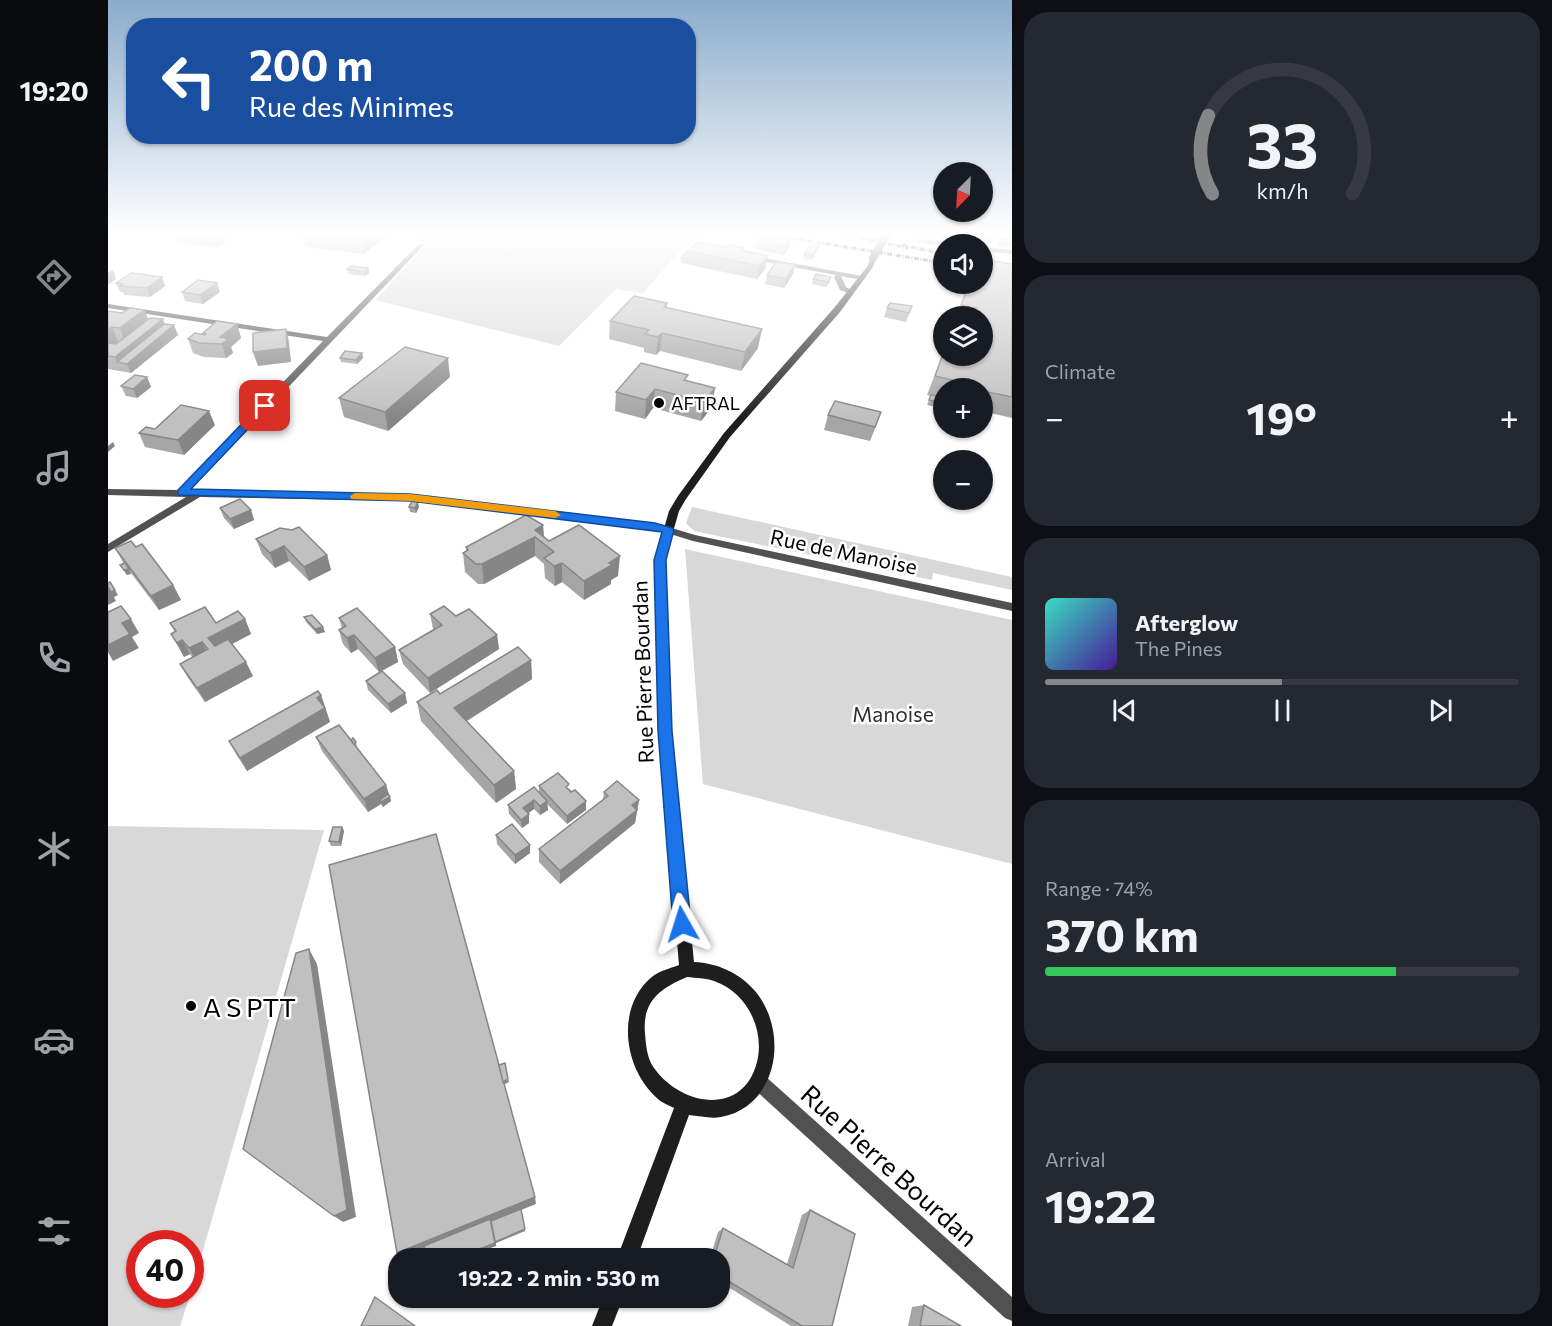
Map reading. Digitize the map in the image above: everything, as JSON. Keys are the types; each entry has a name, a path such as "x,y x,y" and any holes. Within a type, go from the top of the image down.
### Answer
{"street":[{"path":"182,492 374,294"},
{"name":"Rue Pierre Bourdan","path":"687,969 665,731 660,560 668,530 681,498 728,435 848,294"},
{"path":"108,306 329,340"},
{"name":"Rue de Manoise","path":"108,492 410,498 655,526 704,540 1012,607"},
{"path":"108,549 199,493"},
{"path":"687,969 706,970 724,976 741,988 755,1003 764,1022 768,1043 766,1064 759,1082 749,1094 736,1103 706,1110 684,1105 658,1087 646,1072 638,1055 635,1037 635,1020 640,1004 656,982 687,969"},
{"name":"Rue Pierre Bourdan","path":"759,1082 1012,1311"},
{"path":"631,1248 684,1105"},
{"path":"602,1326 609,1308"}],"green space":[{"path":"381,294 611,294 559,346 375,300"},
{"path":"692,507 1012,577 1012,590 933,573 932,580 694,531 686,523"},
{"name":"Manoise","path":"685,549 1012,620 1012,864 703,784"},
{"name":"A S PTT","path":"108,826 324,830 204,1247 204,1230 126,1230 126,1308 186,1308 180,1326 108,1326"}],"building":[{"path":"965,294 1012,294 1012,397 993,393 993,378 935,376 939,366 993,366 993,306 961,305"},
{"path":"634,296 667,303 664,307 762,329 745,352 662,333 658,337 645,334 649,330 610,321"},
{"path":"890,303 912,306 909,313 887,308"},
{"path":"130,308 144,310 120,328 112,327 108,330 108,311 122,313"},
{"path":"150,318 163,319 115,357 108,356 108,343 116,344"},
{"path":"217,321 237,324 220,337 228,339 222,344 199,343 188,339 195,333 205,335 203,333"},
{"path":"164,324 174,325 127,364 117,362"},
{"path":"286,329 287,348 253,352 253,333"},
{"path":"405,347 448,358 385,412 339,398"},
{"path":"345,351 362,353 356,360 340,358"},
{"path":"641,363 688,375 684,380 715,388 704,402 655,389 646,400 616,392"},
{"path":"135,375 147,377 133,389 121,386"},
{"path":"835,401 881,412 875,427 828,415"},
{"path":"181,405 209,411 178,440 139,433 146,427 155,429"},
{"path":"240,499 251,510 230,519 220,508"},
{"path":"412,501 418,502 415,508 409,507"},
{"path":"526,515 543,525 535,530 549,541 579,525 620,556 609,563 612,565 584,581 562,563 554,566 544,558 554,552 535,537 482,564 476,564 463,553 468,550 466,547"},
{"path":"299,527 327,555 304,567 284,546 270,553 256,539 280,528 292,530"},
{"path":"131,541 136,547 142,544 173,585 151,596 115,548"},
{"path":"125,563 129,569 124,570 120,565"},
{"path":"110,582 115,590 111,592 108,587"},
{"path":"121,606 131,619 122,623 130,634 108,645 108,612"},
{"path":"444,606 456,616 469,609 497,635 428,678 399,650 442,625 430,614"},
{"path":"205,607 216,623 238,611 245,619 208,638 215,646 228,639 246,662 197,688 180,664 208,649 202,642 189,648 182,640 177,643 171,634 176,631 170,623"},
{"path":"357,608 395,647 375,658 354,635 347,638 339,630 346,626 339,618"},
{"path":"312,615 323,627 315,629 304,617"},
{"path":"518,647 531,660 454,708 514,771 494,785 417,702 437,690 440,694"},
{"path":"382,671 405,693 388,704 366,681"},
{"path":"318,691 321,695 317,698 325,708 240,758 229,741"},
{"path":"339,725 386,785 364,799 316,737"},
{"path":"558,773 569,784 566,787 571,792 575,790 586,801 567,816 539,786"},
{"path":"617,781 639,800 632,805 637,810 560,871 539,849 608,796 604,792"},
{"path":"534,787 547,801 540,806 534,800 523,808 529,814 521,820 508,805"},
{"path":"388,794 390,797 381,802 380,800"},
{"path":"512,824 530,845 515,855 496,835"},
{"path":"333,827 342,827 339,842 329,841"},
{"path":"436,834 535,1197 409,1248 396,1248 329,865"},
{"path":"309,949 347,1210 334,1216 243,1149 296,953"},
{"path":"505,1063 508,1079 503,1082 499,1065"},
{"path":"521,1209 525,1229 495,1242 491,1221"},
{"path":"810,1210 855,1234 832,1326 802,1326 730,1282 730,1248 717,1248 723,1228 793,1268"},
{"path":"490,1219 495,1243 482,1248 424,1248 424,1246"},
{"path":"375,1297 415,1326 361,1326"},
{"path":"924,1305 961,1326 920,1326"}],"slow traffic":[{"path":"355,496 410,498 555,515"}],"place":[{"name":"AFTRAL","path":"659,403"},
{"name":"A S PTT","path":"191,1006"}],"route":[{"path":"265,406 182,492 410,498 655,526 668,530 660,560 665,731 682,924"}]}
